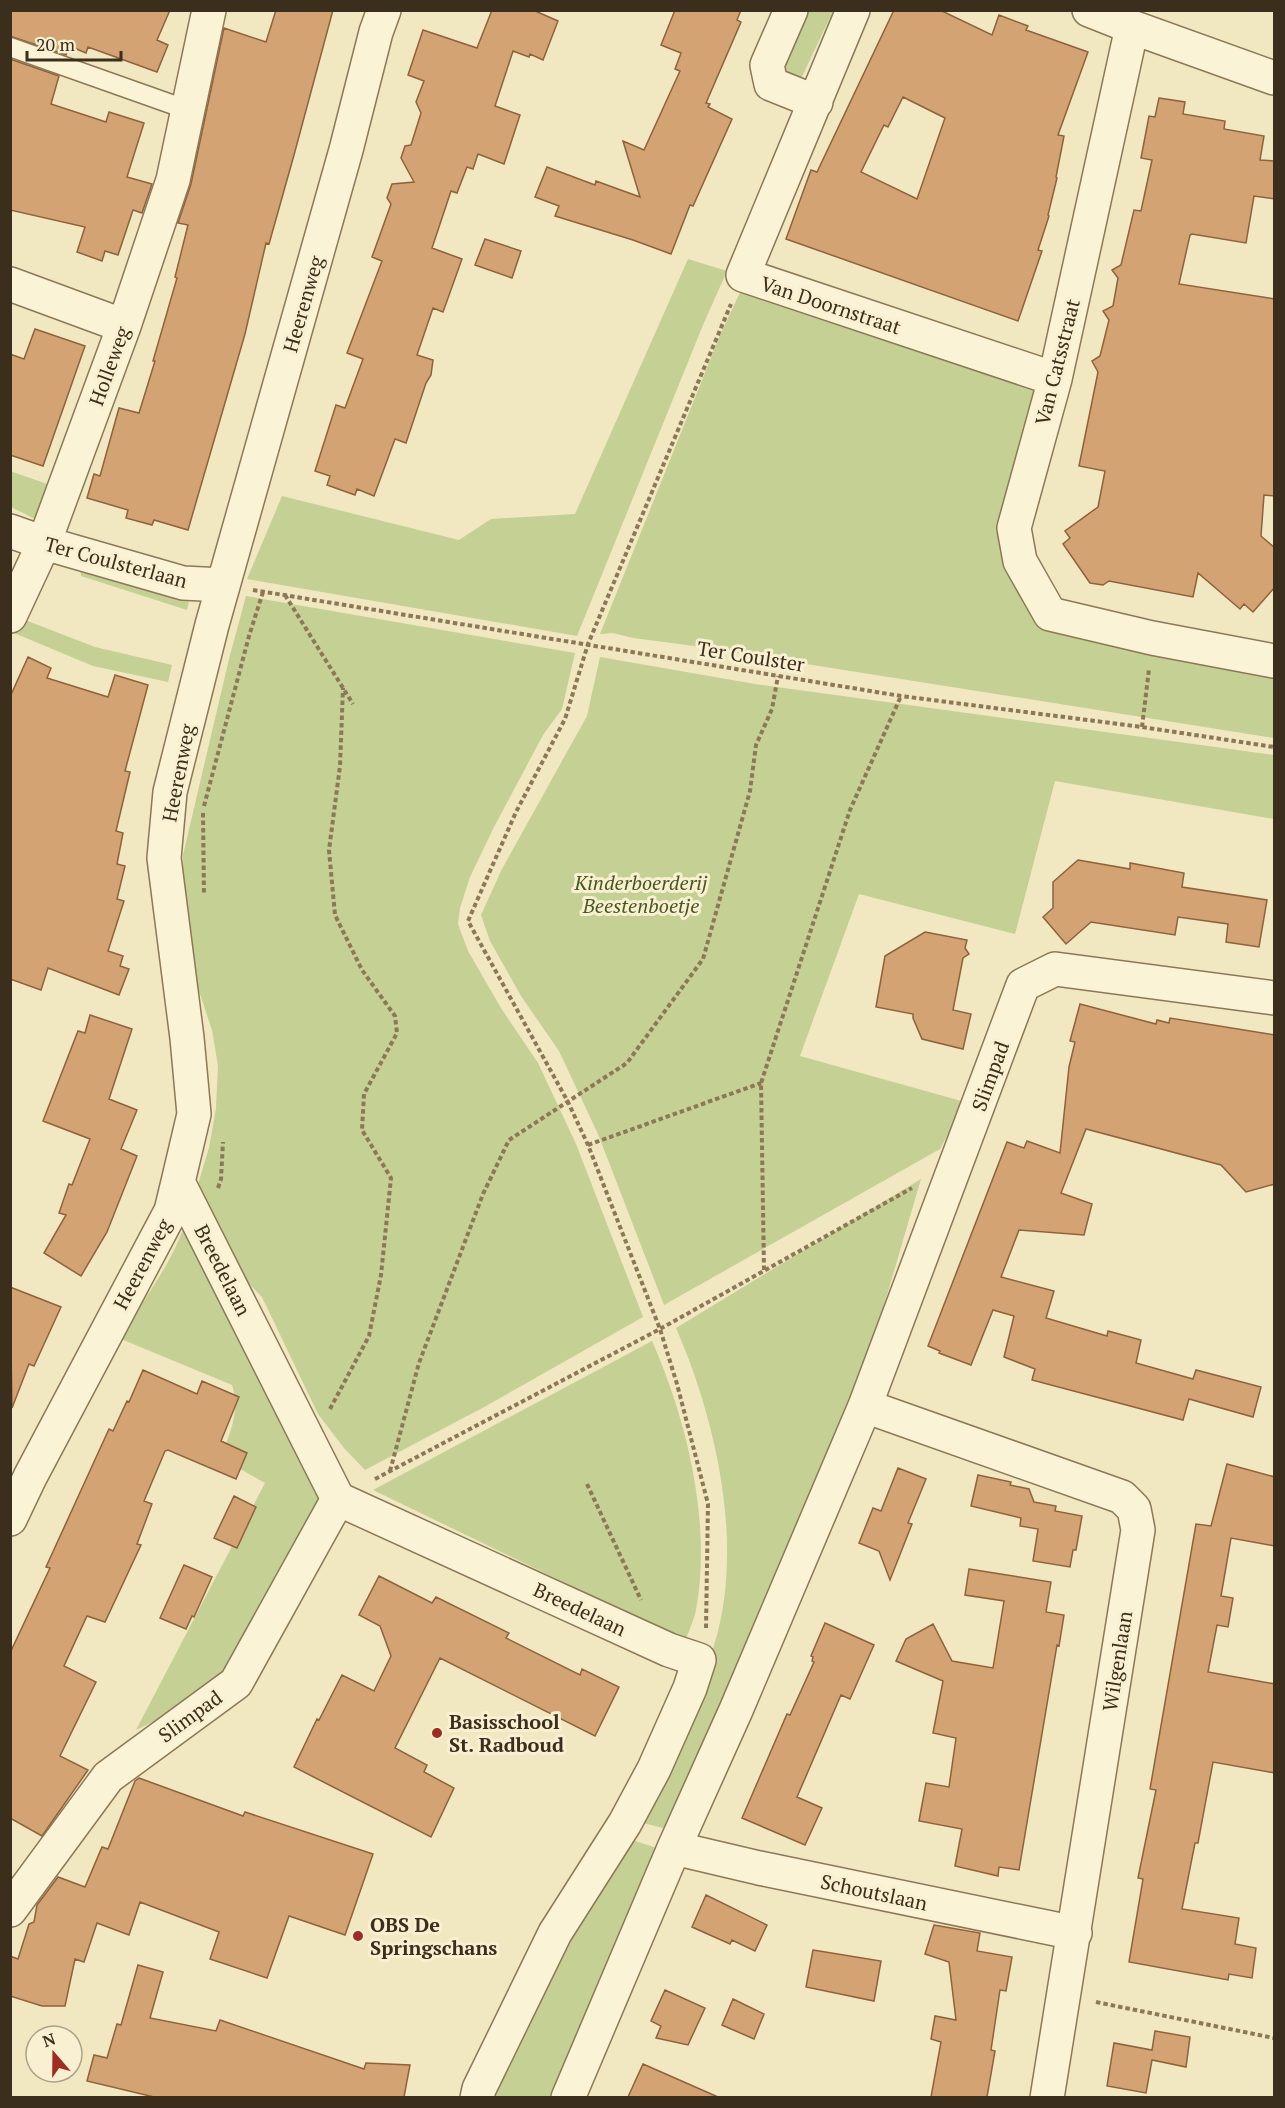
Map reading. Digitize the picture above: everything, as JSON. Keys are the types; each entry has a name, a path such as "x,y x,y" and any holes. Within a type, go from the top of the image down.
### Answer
{"street":[{"name":"Holleweg","path":"10,616 44,543 124,326 173,180 209,10"},
{"name":"Heerenweg","path":"10,1519 171,1211 194,1114 187,1038 164,858 170,792 223,585 384,10"},
{"path":"791,10 767,65 771,84 816,102"},
{"name":"Van Doornstraat","path":"853,10 743,275 1055,379"},
{"path":"1089,10 1275,78"},
{"name":"Van Catsstraat","path":"1132,27 1055,379 1014,528 1020,561 1050,614 1152,638 1275,661"},
{"path":"10,284 124,326"},
{"name":"Ter Coulsterlaan","path":"10,531 183,583 223,585"},
{"name":"Slimpad","path":"865,1406 1023,985 1054,969 1275,998"},
{"name":"Breedelaan","path":"178,1182 338,1499 669,1650 699,1660"},
{"path":"568,2097 865,1406"},
{"name":"Wilgenlaan","path":"865,1406 1122,1497 1134,1509 1138,1530 1047,2097"},
{"name":"Slimpad","path":"10,1910 108,1777 236,1683 338,1499"},
{"path":"477,2097 555,1933 625,1823 654,1769 690,1688 699,1660"},
{"name":"Schoutslaan","path":"674,1848 759,1868 1075,1933"}],"lane":[{"path":"10,47 188,110"}],"path":[{"path":"699,1660 706,1627 708,1504 677,1384 660,1329 588,1145 568,1102 468,921 516,812 565,719 588,644 743,275"},
{"name":"Ter Coulster","path":"223,585 901,696 1142,727 1275,747"},
{"path":"205,902 203,807 263,592"},
{"path":"285,595 353,704"},
{"path":"1142,727 1152,638"},
{"path":"390,1472 419,1363 488,1184 509,1140 627,1063 703,959 750,791 756,745 772,708 778,675"},
{"path":"310,1445 369,1336 381,1275 391,1178 362,1130 364,1094 397,1033 395,1016 362,970 335,915 329,849 340,766 343,688"},
{"path":"764,1271 761,1083 850,810 901,696"},
{"path":"588,1145 761,1083"},
{"path":"202,1230 221,1179 223,1134"},
{"path":"338,1499 660,1329 958,1162"},
{"path":"587,1484 644,1606"},
{"path":"1064,1996 1275,2038"}],"green space":[{"path":"805,11 833,11 800,81 778,71"},
{"path":"688,259 727,271 577,636 247,579 282,496 459,540 491,519 575,514"},
{"path":"743,286 1041,390 1004,537 1041,617 1274,674 1274,738 633,638 613,633 600,634 721,333"},
{"path":"10,471 56,487 41,522 11,507"},
{"path":"80,569 110,576 189,602 187,610 81,576"},
{"path":"246,596 575,653 562,709 543,735 494,827 470,877 460,908 458,924 468,951 501,1008 538,1063 576,1144 643,1317 486,1406 365,1470 344,1448 318,1414 262,1297 237,1271 195,1194 209,1148 216,1108 218,1066 212,1030 197,985 188,943 182,903 183,855"},
{"path":"20,618 95,647 172,665 168,682 93,666 14,633"},
{"name":"Kinderboerderij Beestenboetje","path":"600,657 755,684 1274,755 1274,819 1055,781 1015,934 859,894 800,1056 965,1102 940,1149 664,1305 598,1134 559,1051 521,996 490,941 481,915 502,869 587,716"},
{"path":"921,1179 855,1404 667,1829 635,1821 709,1660 721,1620 726,1579 727,1535 723,1492 715,1448 691,1366 676,1328"},
{"path":"186,1220 327,1503 220,1679 186,1706 136,1730 265,1483 221,1458 235,1413 232,1385 121,1339 170,1258"},
{"path":"652,1341 665,1372 686,1438 698,1507 701,1542 700,1577 695,1614 685,1641 373,1490"},
{"path":"632,1840 663,1850 555,2097 486,2098 568,1929"}],"building":[{"path":"10,10 170,10 157,40 168,45 157,72 88,47 86,53 69,46 66,55 10,36"},
{"path":"276,10 333,10 269,244 266,243 245,334 188,530 154,520 152,525 126,518 128,510 87,498 94,474 100,476 119,408 139,413 155,361 153,361 177,278 175,277 188,225 178,223 191,184 224,28 266,42"},
{"path":"492,10 533,10 558,21 543,60 530,54 529,57 513,51 495,106 520,115 504,164 478,154 473,169 467,167 457,193 451,191 432,248 462,259 443,312 433,308 417,355 433,360 431,375 426,383 406,443 395,439 374,496 357,489 355,495 327,485 330,476 315,471 336,405 345,408 363,359 347,353 382,261 372,257 391,204 387,198 392,184 414,182 401,158 405,146 411,145 421,113 416,102 424,81 408,75 423,30 477,48"},
{"path":"675,10 741,10 737,20 741,22 706,103 710,104 708,107 732,119 693,206 690,205 671,254 555,216 559,206 535,197 547,167 595,185 596,181 640,197 623,141 644,150 680,71 675,69 681,53 661,45"},
{"path":"894,10 940,10 992,35 999,15 1028,26 1026,30 1088,52 1058,135 1064,136 1049,216 1038,250 1042,251 1018,321 786,239 811,170 817,172","holes":["903,97 945,118 917,199 861,172 884,125 888,127"]},
{"path":"10,59 59,76 51,104 106,122 109,112 144,123 127,177 152,184 142,213 133,210 118,255 105,251 102,261 77,252 85,227 10,210"},
{"path":"1159,98 1185,102 1183,114 1225,121 1224,129 1264,136 1260,160 1275,161 1275,199 1254,196 1246,243 1190,235 1179,284 1275,299 1275,496 1264,495 1261,536 1275,548 1275,587 1253,612 1244,604 1240,609 1198,573 1193,597 1109,581 1103,585 1090,583 1063,544 1070,538 1065,531 1098,507 1105,471 1079,466 1098,372 1092,361 1100,356 1109,320 1103,311 1113,306 1118,278 1112,270 1121,265 1134,210 1141,211 1152,160 1141,158 1149,116 1155,117"},
{"path":"485,239 521,251 512,278 475,265"},
{"path":"35,329 85,346 43,466 10,455 10,354 24,359"},
{"path":"28,657 51,668 47,678 108,697 115,675 148,685 125,771 130,772 116,831 123,833 117,864 125,866 117,899 124,901 108,951 123,956 120,966 129,969 119,995 48,968 41,990 10,979 10,697"},
{"path":"1078,860 1130,869 1130,863 1184,873 1182,887 1267,900 1259,947 1226,942 1228,924 1178,917 1175,935 1091,922 1066,944 1043,917 1053,908 1053,882"},
{"path":"925,932 967,940 965,948 969,954 963,958 953,1010 971,1014 963,1049 922,1039 913,1014 876,1007 885,956"},
{"path":"1080,1004 1156,1024 1157,1020 1169,1023 1170,1018 1275,1035 1275,1184 1246,1192 1221,1165 1086,1129 1061,1193 1092,1204 1084,1235 1019,1230 1001,1277 1054,1291 1046,1318 1107,1336 1108,1331 1141,1340 1136,1363 1193,1379 1196,1370 1261,1387 1253,1417 1189,1399 1183,1420 1032,1380 1035,1369 1004,1357 1014,1316 993,1310 971,1365 939,1353 940,1351 928,1346 1007,1142 1024,1148 1027,1141 1060,1153 1069,1067 1075,1042 1070,1041"},
{"path":"90,1015 132,1029 109,1099 137,1110 121,1149 137,1156 107,1232 81,1276 44,1253 66,1215 59,1213 69,1184 72,1185 90,1139 43,1121 78,1031 85,1033"},
{"path":"10,1287 61,1307 34,1366 29,1364 12,1408"},
{"path":"143,1370 197,1394 202,1381 239,1397 221,1441 247,1453 236,1479 168,1450 165,1451 144,1501 152,1504 137,1544 141,1545 105,1622 87,1616 64,1666 96,1682 60,1756 88,1770 42,1836 10,1818 10,1653 50,1568 46,1567 109,1429 113,1431"},
{"path":"1227,1464 1275,1477 1275,1546 1231,1538 1221,1596 1233,1598 1228,1627 1217,1625 1208,1672 1275,1684 1275,1773 1213,1762 1198,1843 1195,1843 1182,1909 1239,1918 1235,1944 1256,1948 1252,1978 1229,1974 1228,1980 1129,1962 1143,1879 1138,1878 1156,1790 1150,1789 1196,1524 1211,1526"},
{"path":"898,1468 926,1479 908,1523 912,1524 890,1580 879,1551 859,1543 873,1508 881,1511"},
{"path":"978,1475 1011,1482 1010,1485 1029,1489 1034,1502 1056,1506 1055,1511 1082,1516 1076,1550 1073,1550 1070,1567 1033,1561 1038,1529 1020,1526 1021,1518 971,1506"},
{"path":"234,1496 256,1507 237,1548 214,1538"},
{"path":"184,1565 212,1577 186,1629 160,1618"},
{"path":"969,1569 1051,1582 1046,1612 1064,1615 1019,1870 999,1867 998,1876 955,1866 962,1829 919,1821 926,1783 949,1787 956,1738 933,1733 943,1681 896,1661 906,1639 933,1624 952,1661 993,1668 1004,1601 965,1595"},
{"path":"379,1576 432,1603 436,1597 509,1633 506,1638 580,1675 582,1669 619,1687 595,1736 440,1658 395,1748 427,1765 424,1772 454,1788 431,1837 294,1767 317,1719 319,1720 342,1675 374,1691 391,1656 380,1626 359,1615"},
{"path":"825,1623 874,1645 850,1699 841,1695 797,1797 822,1808 805,1845 742,1818 787,1714 790,1715 814,1662 811,1656"},
{"path":"139,1778 243,1816 245,1812 373,1854 345,1935 289,1916 267,1978 210,1959 219,1932 140,1902 129,1935 97,1923 84,1962 75,1959 65,2006 42,2006 10,1996 10,1956 18,1959 29,1924 34,1922 37,1905 58,1877 85,1887 102,1847 108,1849 135,1781"},
{"path":"706,1895 767,1925 755,1951 732,1940 730,1944 692,1927"},
{"path":"934,1925 980,1933 977,1951 1012,1957 1006,1991 1000,1990 991,2050 995,2051 987,2097 931,2097 941,2042 931,2039 935,2016 956,2020 949,1962 925,1954"},
{"path":"813,1950 881,1961 874,2001 806,1987"},
{"path":"138,1965 163,1972 150,2018 216,2031 220,2020 364,2069 366,2063 410,2065 404,2097 154,2097 87,2081 94,2055 107,2058 117,2024 121,2025"},
{"path":"665,1990 705,2008 688,2045 656,2038 661,2026 651,2021"},
{"path":"733,1999 764,2014 754,2039 722,2025"},
{"path":"1155,2031 1190,2037 1186,2067 1152,2060 1146,2093 1107,2086 1114,2043 1152,2050"},
{"path":"643,2064 718,2097 628,2097"}],"place":[{"name":"Basisschool St. Radboud","path":"437,1733"},
{"name":"OBS De Springschans","path":"358,1936"}]}
